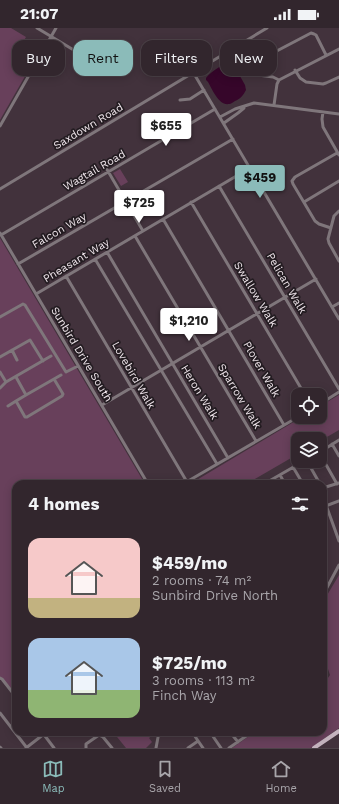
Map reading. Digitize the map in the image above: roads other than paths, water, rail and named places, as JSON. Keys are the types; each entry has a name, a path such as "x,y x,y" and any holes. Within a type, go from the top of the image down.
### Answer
{"main road":[{"path":"314,748 339,730"}],"street":[{"path":"37,28 58,40"},
{"path":"0,126 56,28"},
{"name":"Saxdown Road","path":"212,61 267,28"},
{"path":"279,80 258,74 253,68 254,62 311,33 316,35 326,55"},
{"path":"274,105 279,80 339,49"},
{"path":"296,70 300,78 306,82 326,84 339,77"},
{"name":"Saxdown Road","path":"0,189 186,76"},
{"path":"195,76 339,319"},
{"path":"180,100 190,99 204,90"},
{"path":"220,117 235,109 252,103 339,114"},
{"path":"224,123 245,106"},
{"name":"Wagtail Road","path":"1,234 216,109"},
{"path":"323,112 323,127 338,154 294,178 292,181 317,223 331,228"},
{"name":"Falcon Way","path":"18,264 233,139"},
{"path":"102,161 143,231"},
{"name":"Pheasant Way","path":"36,294 250,168"},
{"path":"304,202 339,181"},
{"name":"Pelican Walk","path":"219,186 339,389"},
{"name":"Swallow Walk","path":"191,202 301,388"},
{"path":"339,211 334,216 328,241 339,261"},
{"name":"Plover Walk","path":"163,219 284,425"},
{"name":"Sunbird Drive South","path":"1,234 146,480"},
{"name":"Sparrow Walk","path":"135,236 256,441"},
{"name":"Heron Walk","path":"107,252 228,458"},
{"path":"96,259 216,464"},
{"name":"Lovebird Walk","path":"66,276 183,480"},
{"path":"102,405 316,279"},
{"path":"332,307 339,303"},
{"path":"0,316 23,304 25,305 66,372 78,366"},
{"path":"0,357 30,340 43,361"},
{"path":"12,350 17,360"},
{"path":"0,384 16,377 51,356"},
{"path":"0,372 6,382"},
{"path":"8,406 61,375"},
{"path":"16,377 26,395"},
{"path":"16,401 27,417 50,404 62,396 54,379"},
{"path":"0,388 6,382"},
{"path":"327,400 339,392"},
{"path":"190,480 291,420"},
{"path":"327,448 339,440"},
{"path":"332,444 339,456"},
{"path":"327,465 338,483 327,487"},
{"path":"272,480 291,468"},
{"path":"294,468 301,480"},
{"path":"310,468 317,480"},
{"path":"280,475 283,480"},
{"path":"327,505 339,501"},
{"path":"327,511 339,541"},
{"path":"327,588 339,565"},
{"path":"0,678 12,691"},
{"path":"0,713 12,729"},
{"path":"17,736 26,748 40,736"},
{"path":"45,736 54,748"},
{"path":"86,748 86,744 98,736"},
{"path":"100,736 112,748"},
{"path":"156,748 158,736"},
{"path":"195,736 203,748"},
{"path":"213,736 221,748"},
{"path":"233,736 238,742"},
{"path":"229,748 246,736"},
{"path":"188,748 198,741"}]}
